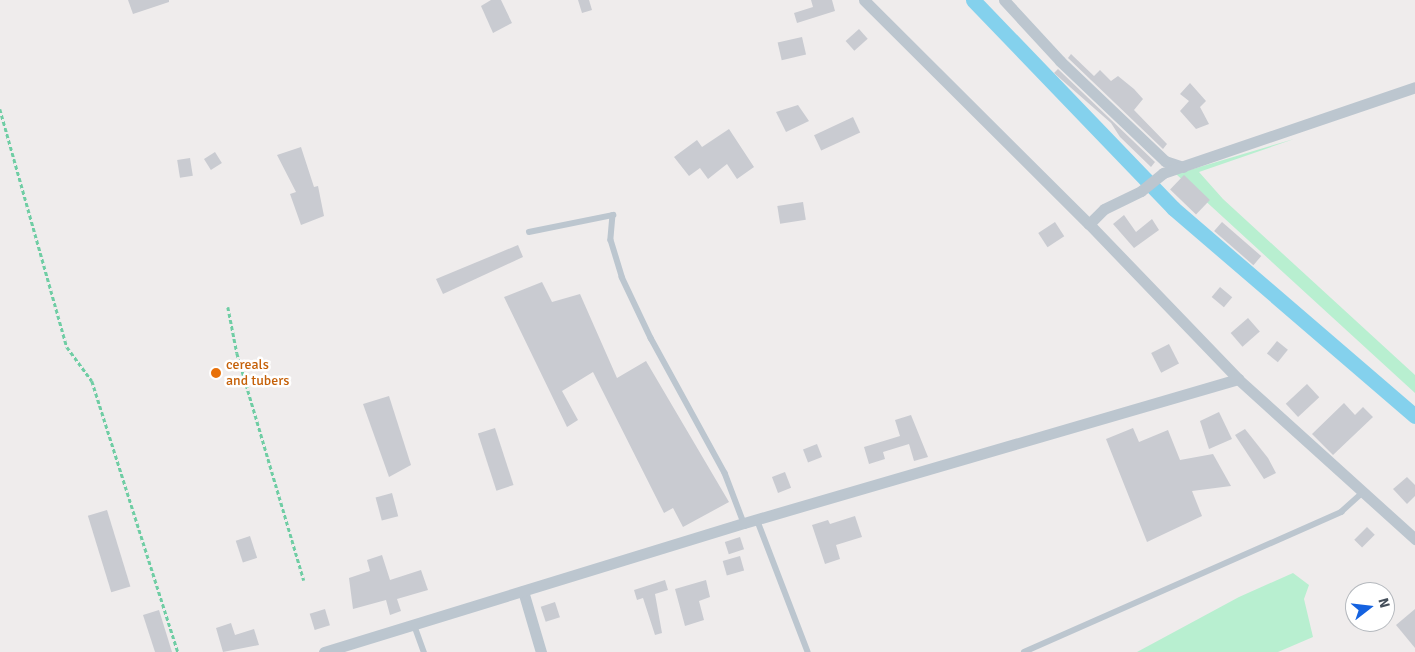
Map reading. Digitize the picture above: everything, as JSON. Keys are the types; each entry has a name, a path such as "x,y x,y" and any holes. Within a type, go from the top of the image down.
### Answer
{"street":[{"path":"864,0 1089,224 1238,379 1415,539"},
{"path":"1004,0 1060,61 1165,161 1183,167"},
{"path":"1089,224 1104,210 1142,191 1163,173 1415,87"},
{"path":"324,652 757,519 1238,379"},
{"path":"523,591 541,652"}],"lane":[{"path":"529,232 613,214 611,240 622,277 651,338 725,473 744,523"},
{"path":"1024,652 1341,512 1362,493"},
{"path":"757,519 808,652"},
{"path":"414,624 424,652"}],"path":[{"path":"0,109 67,347 92,381 178,652"},
{"path":"228,307 237,353 304,580"}],"green space":[{"path":"1294,139 1199,172 1223,199 1415,375 1415,393 1176,174"},
{"path":"1293,573 1309,585 1304,599 1313,637 1278,652 1137,652 1239,597"}],"building":[{"path":"128,0 169,0 169,2 133,14"},
{"path":"491,0 501,0 512,23 493,33 481,6"},
{"path":"578,0 589,0 592,10 582,13"},
{"path":"811,0 832,0 835,11 797,23 794,13 813,7"},
{"path":"859,29 868,39 854,51 846,41"},
{"path":"802,37 806,55 782,60 778,43"},
{"path":"1071,54 1094,76 1100,70 1111,81 1118,76 1134,89 1143,99 1134,110 1167,144 1163,149 1068,58"},
{"path":"1058,69 1155,162 1151,167 1120,137 1111,123 1054,73"},
{"path":"1190,83 1206,101 1200,107 1209,124 1196,129 1180,111 1189,101 1180,94"},
{"path":"798,105 809,121 786,132 776,112"},
{"path":"853,117 860,132 821,151 814,135"},
{"path":"729,129 754,167 737,179 727,164 708,179 700,168 689,176 674,157 697,140 702,147"},
{"path":"301,147 314,187 318,186 324,216 301,225 290,194 296,192 277,155"},
{"path":"215,152 222,163 211,170 204,159"},
{"path":"190,158 193,176 180,178 177,160"},
{"path":"1184,175 1210,200 1196,214 1170,189"},
{"path":"803,202 806,220 780,224 777,206"},
{"path":"1124,215 1136,232 1152,219 1159,230 1134,248 1113,224"},
{"path":"1055,222 1064,236 1047,247 1038,233"},
{"path":"1222,222 1261,256 1253,265 1214,231"},
{"path":"518,245 523,257 443,294 436,279"},
{"path":"542,282 552,302 580,294 617,378 646,361 729,502 683,527 673,508 664,513 593,372 562,391 578,420 567,427 504,297"},
{"path":"1220,287 1232,297 1224,307 1212,297"},
{"path":"1248,318 1260,332 1242,347 1231,333"},
{"path":"1277,341 1288,350 1278,362 1267,353"},
{"path":"1169,344 1179,364 1161,373 1151,353"},
{"path":"1307,384 1319,397 1298,417 1286,404"},
{"path":"389,396 411,465 389,477 363,404"},
{"path":"1344,403 1355,415 1363,407 1373,417 1333,455 1312,434"},
{"path":"1219,412 1232,439 1209,449 1200,421"},
{"path":"911,415 928,457 914,461 909,444 883,452 885,459 869,464 864,447 900,436 895,420"},
{"path":"495,428 514,485 496,491 478,434"},
{"path":"1133,428 1139,442 1168,430 1180,460 1213,454 1231,486 1192,491 1202,516 1147,542 1106,439"},
{"path":"1245,429 1268,458 1276,473 1264,479 1235,435"},
{"path":"817,444 822,457 808,462 803,449"},
{"path":"785,472 791,488 778,493 772,477"},
{"path":"1407,477 1415,485 1415,496 1407,504 1393,489"},
{"path":"392,493 398,516 382,521 376,497"},
{"path":"107,510 130,587 111,592 88,516"},
{"path":"855,516 862,537 836,545 840,559 825,564 812,525 828,520 830,524"},
{"path":"1367,527 1375,535 1362,548 1354,540"},
{"path":"250,536 257,558 243,563 236,541"},
{"path":"740,537 744,549 729,554 725,542"},
{"path":"382,555 390,580 421,570 428,590 397,599 401,611 390,615 386,600 353,609 349,578 370,571 367,560"},
{"path":"740,556 744,570 727,575 723,561"},
{"path":"665,580 668,590 655,594 662,633 655,635 643,598 637,600 634,590"},
{"path":"706,580 710,597 699,601 704,620 685,626 675,589"},
{"path":"555,602 560,617 546,622 541,607"},
{"path":"325,609 330,625 315,630 310,614"},
{"path":"1415,609 1415,648 1396,625"},
{"path":"159,610 172,652 155,652 143,615"},
{"path":"231,623 235,635 254,629 259,645 223,652 216,628"}],"waterway":[{"path":"973,0 1173,208 1415,416"}],"place":[{"name":"cereals and tubers","path":"216,373"}]}
